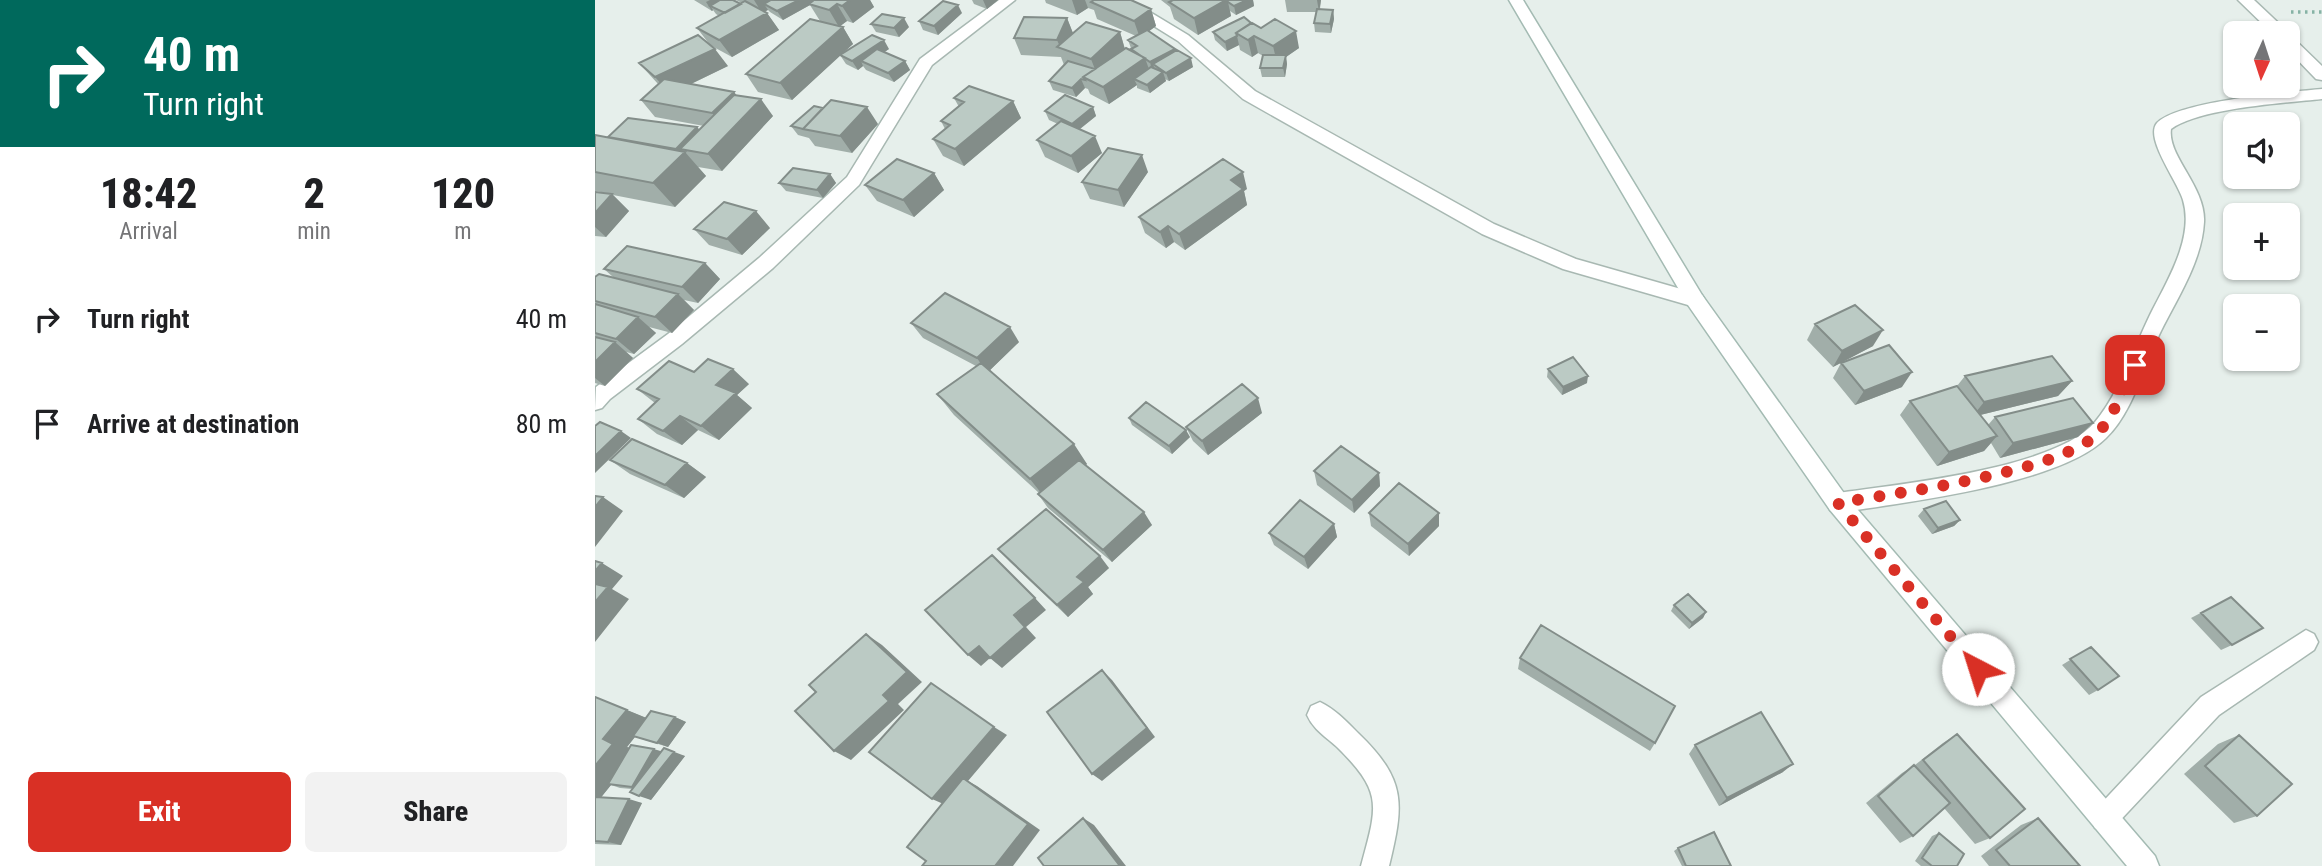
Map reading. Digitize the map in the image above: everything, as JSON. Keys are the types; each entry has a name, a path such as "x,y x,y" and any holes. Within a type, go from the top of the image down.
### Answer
{"street":[{"path":"595,402 766,263 853,181 926,62 1008,0"},
{"path":"1119,0 1183,38 1249,95 1488,229 1570,264 1695,300"},
{"path":"1516,0 1695,300 1838,503 2145,866"},
{"path":"2245,0 2268,21"},
{"path":"2300,53 2322,75"},
{"path":"1838,503 1959,482 2028,466 2074,450 2099,433 2117,403 2185,260 2195,223 2195,202 2185,179 2166,150 2161,137 2162,128 2167,122 2214,108 2322,94"},
{"path":"2104,819 2210,706 2305,642"},
{"path":"1321,715 1375,769 1386,791 1383,834 1375,866"}],"building":[{"path":"720,0 733,0 741,4 725,13 710,6"},
{"path":"771,0 799,0 777,11 764,4"},
{"path":"814,0 850,0 829,10 809,4"},
{"path":"1131,0 1151,9 1134,21 1091,2"},
{"path":"1226,0 1194,18 1169,2"},
{"path":"1227,0 1247,0 1234,6"},
{"path":"745,1 767,13 719,40 697,28"},
{"path":"943,1 958,5 934,26 919,21"},
{"path":"1317,9 1333,10 1330,24 1314,23"},
{"path":"882,14 904,18 894,28 871,24"},
{"path":"1024,17 1067,18 1057,40 1014,38"},
{"path":"1244,17 1251,23 1236,33 1237,36 1225,42 1213,32"},
{"path":"810,19 843,27 780,83 746,74"},
{"path":"1275,19 1296,31 1273,46 1254,36 1248,40 1236,33 1252,23 1261,28"},
{"path":"1086,22 1120,32 1091,59 1057,47"},
{"path":"1147,30 1175,49 1150,62 1131,49 1137,46 1128,40"},
{"path":"698,35 715,49 655,77 639,63"},
{"path":"872,35 884,40 852,61 840,55"},
{"path":"1126,48 1145,58 1103,87 1083,77"},
{"path":"877,49 905,61 888,73 861,61"},
{"path":"1177,50 1191,58 1166,73 1153,64"},
{"path":"1263,55 1286,55 1283,68 1260,68"},
{"path":"1068,61 1095,69 1083,77 1085,80 1081,79 1072,88 1049,81"},
{"path":"1151,67 1163,72 1147,85 1134,79"},
{"path":"664,79 734,92 712,113 641,100"},
{"path":"969,86 1013,101 955,149 933,139 950,125 941,121 964,102 954,98"},
{"path":"734,95 761,99 708,154 680,149"},
{"path":"1065,95 1093,107 1072,124 1045,111"},
{"path":"831,100 867,107 840,136 803,129"},
{"path":"814,106 823,108 803,129 791,126"},
{"path":"628,118 697,127 676,149 608,137"},
{"path":"1061,121 1095,136 1071,156 1037,140"},
{"path":"595,135 685,152 653,183 595,172"},
{"path":"1108,148 1142,155 1118,190 1082,182"},
{"path":"897,159 934,173 903,200 865,185"},
{"path":"1223,159 1243,172 1231,180 1243,189 1179,234 1168,226 1160,232 1139,217"},
{"path":"793,168 830,174 817,190 779,183"},
{"path":"595,192 612,194 595,213"},
{"path":"724,202 756,211 727,239 694,229"},
{"path":"627,246 705,263 682,287 604,269"},
{"path":"599,274 678,294 655,317 595,301 595,277"},
{"path":"945,293 1010,327 977,358 911,323"},
{"path":"595,304 638,317 616,339 595,333"},
{"path":"1855,305 1883,330 1842,351 1815,324"},
{"path":"595,337 615,342 595,362"},
{"path":"1889,345 1912,372 1864,391 1841,363"},
{"path":"2052,356 2072,381 1984,402 1965,376"},
{"path":"1573,357 1588,376 1563,387 1548,369"},
{"path":"708,359 733,369 716,385 736,393 701,426 680,416 663,431 638,419 659,399 637,389 669,361 694,372"},
{"path":"981,363 1074,444 1030,479 937,394"},
{"path":"1242,384 1258,398 1202,441 1186,427"},
{"path":"1957,386 1997,436 1949,452 1910,401"},
{"path":"2073,398 2093,423 2013,443 1995,417"},
{"path":"1146,402 1186,430 1169,446 1129,418"},
{"path":"600,422 621,431 595,456 595,426"},
{"path":"632,439 687,463 665,485 610,460"},
{"path":"1341,446 1379,473 1352,500 1314,471"},
{"path":"1079,460 1144,512 1103,550 1038,494"},
{"path":"1399,483 1439,513 1408,544 1369,513"},
{"path":"595,496 603,497 595,507"},
{"path":"1300,500 1334,524 1304,557 1269,533"},
{"path":"1946,501 1960,520 1938,528 1924,509"},
{"path":"1046,509 1100,556 1077,577 1084,582 1057,605 998,549"},
{"path":"992,555 1035,598 1014,615 1025,627 990,658 979,646 968,655 925,610"},
{"path":"595,561 602,563 595,571"},
{"path":"595,584 608,587 595,602"},
{"path":"1688,594 1706,612 1692,623 1674,605"},
{"path":"2231,597 2263,628 2232,645 2201,613"},
{"path":"1541,625 1675,706 1655,743 1520,658"},
{"path":"866,634 907,672 883,695 889,701 834,751 795,711 816,692 809,685"},
{"path":"2091,647 2119,676 2098,690 2070,659"},
{"path":"1102,670 1147,728 1092,774 1047,712"},
{"path":"931,683 994,727 932,799 869,752"},
{"path":"595,697 627,710 603,739 613,744 595,766"},
{"path":"651,711 675,717 657,743 633,736"},
{"path":"1761,712 1793,764 1727,798 1695,745"},
{"path":"1957,734 2025,809 1990,838 1923,760"},
{"path":"2239,735 2292,784 2257,816 2205,766"},
{"path":"631,745 654,749 632,787 608,784"},
{"path":"664,748 674,752 639,796 630,792"},
{"path":"1914,765 1950,803 1913,836 1878,796"},
{"path":"963,778 1028,824 995,866 922,866 926,861 907,847"},
{"path":"595,797 629,799 608,842 595,841"},
{"path":"1083,818 1120,866 1044,866 1038,858"},
{"path":"2038,818 2080,866 2010,866 1996,850"},
{"path":"1714,832 1731,866 1686,866 1678,848"},
{"path":"1939,833 1964,854 1957,866 1932,866 1922,858"}],"route":[{"path":"1978,669 1838,503 1959,482 2028,466 2074,450 2099,433 2135,365"}]}
